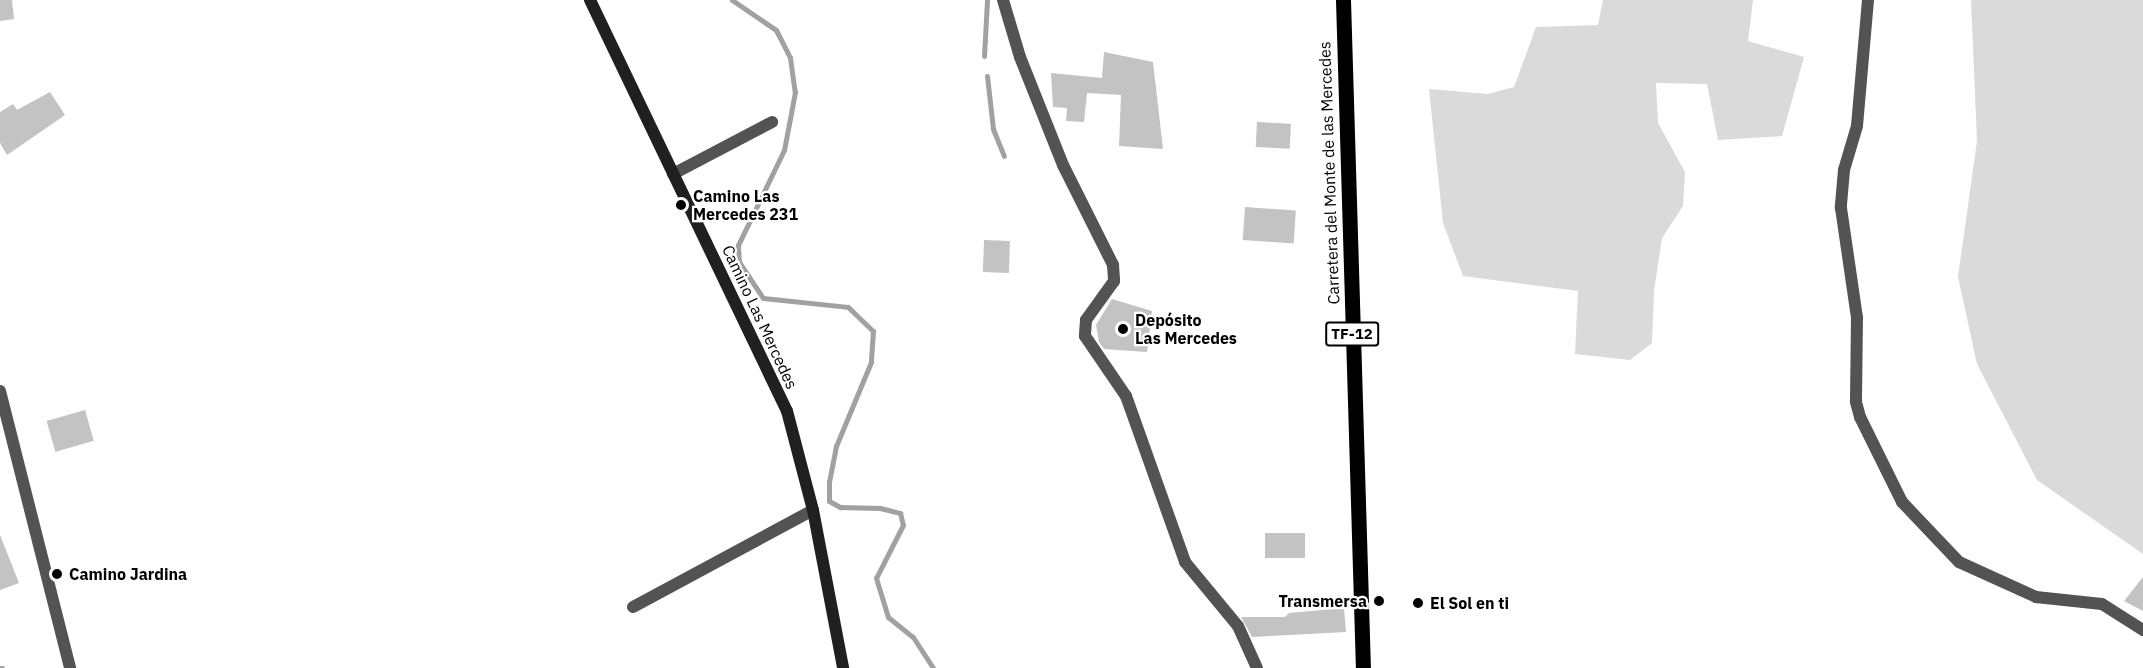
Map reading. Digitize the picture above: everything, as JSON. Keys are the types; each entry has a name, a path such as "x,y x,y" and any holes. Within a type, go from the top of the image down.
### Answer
{"main road":[{"name":"Camino Las Mercedes","path":"590,0 787,411 813,510 843,668"},
{"name":"Carretera del Monte de las Mercedes","path":"1342,0 1364,668"}],"street":[{"path":"1003,0 1020,57 1063,165 1113,265 1114,282 1086,320 1085,336 1126,396 1185,562 1238,626 1257,668"},
{"path":"1868,0 1857,126 1844,170 1842,208 1857,318 1856,402 1860,417 1902,502 1959,562 2036,597 2102,604 2143,630"},
{"path":"673,174 772,122"},
{"path":"0,390 70,668"},
{"path":"633,607 813,510"}],"shaded area":[{"path":"1603,0 1753,0 1748,41 1804,57 1782,136 1718,140 1707,84 1656,83 1658,123 1685,172 1683,206 1662,238 1654,291 1652,343 1630,360 1575,354 1578,291 1463,276 1443,223 1429,89 1488,94 1514,87 1536,27 1598,25"},
{"path":"1971,0 2143,0 2143,554 2037,480 1977,364 1958,277 1977,141"}],"building":[{"path":"0,0 12,0 14,19 0,21"},
{"path":"1104,52 1153,62 1163,149 1119,146 1121,95 1087,93 1084,122 1066,121 1067,108 1053,107 1051,73 1102,78"},
{"path":"50,92 65,115 7,155 0,143 0,112 13,104 17,110"},
{"path":"1257,122 1291,124 1290,149 1256,147"},
{"path":"1245,207 1296,211 1294,243 1243,240"},
{"path":"984,240 1010,241 1009,273 983,272"},
{"name":"Depósito Las Mercedes","path":"1112,299 1152,311 1147,352 1104,349 1099,342 1096,325"},
{"path":"85,410 94,441 55,452 47,421"},
{"path":"1265,533 1305,533 1305,558 1265,558"},
{"path":"0,535 19,583 0,590"},
{"path":"2143,577 2143,611 2124,601"},
{"path":"1344,608 1346,632 1252,637 1241,617 1285,617 1289,613"}],"waterway":[{"path":"732,0 776,30 790,58 795,92 784,150 738,245 739,262 763,298 848,307 873,331 871,362 836,446 829,481 829,501 840,507 880,508 900,513 903,525 876,578 888,617 913,637 933,668"},
{"path":"984,56 987,0"},
{"path":"987,76 993,129 1004,156"}],"place":[{"name":"Camino Las Mercedes 231","path":"681,205"},
{"name":"Depósito Las Mercedes","path":"1123,329"},
{"name":"Camino Jardina","path":"57,574"},
{"name":"Transmersa","path":"1379,601"},
{"name":"El Sol en ti","path":"1418,603"}]}
